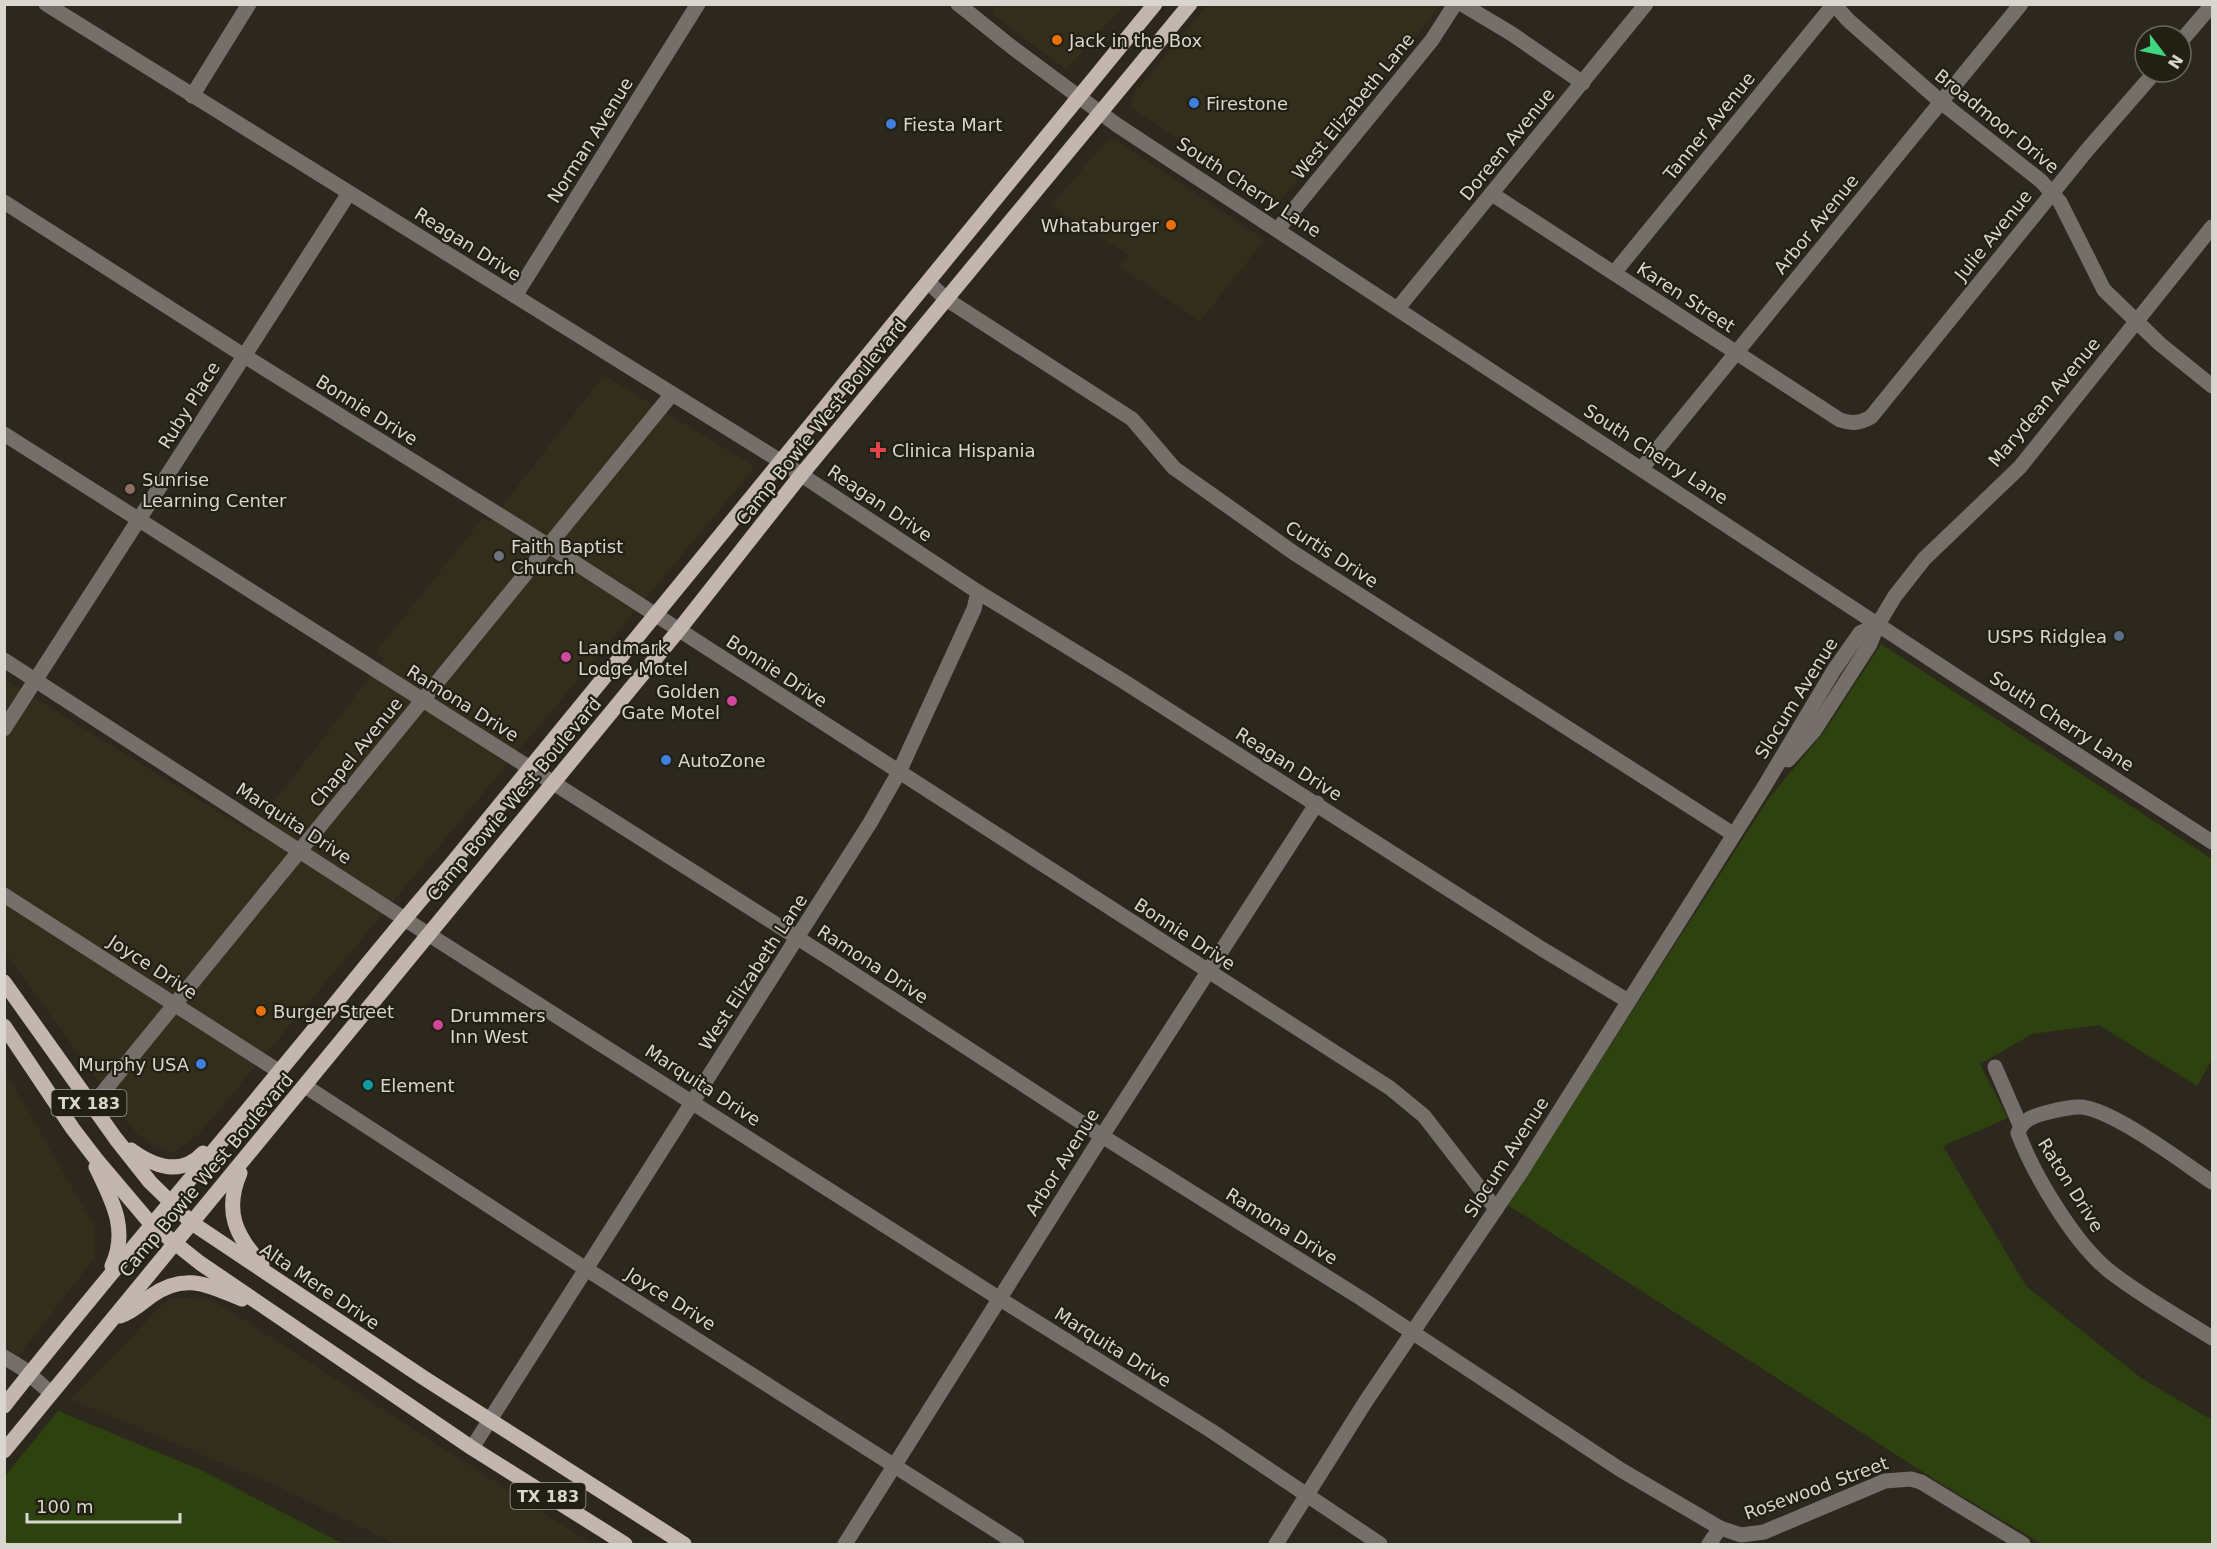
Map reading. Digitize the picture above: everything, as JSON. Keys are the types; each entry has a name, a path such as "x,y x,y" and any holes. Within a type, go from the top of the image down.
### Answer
{"main road":[{"name":"Camp Bowie West Boulevard","path":"4,1406 151,1224 280,1072 404,918 530,769 929,283 1155,4"},
{"name":"Camp Bowie West Boulevard","path":"4,1451 678,631 801,475 1190,4"},
{"name":"Alta Mere Drive","path":"4,982 91,1107 150,1182 192,1223 489,1421 684,1545"},
{"name":"TX 183","path":"4,1026 84,1143 151,1224 174,1244 472,1448 625,1545"},
{"path":"116,1139 150,1163 167,1167 188,1164 200,1156 268,1086"},
{"path":"267,1133 240,1173 234,1189 231,1208 244,1243 284,1285"},
{"path":"84,1143 112,1200 120,1236 119,1252 100,1288"},
{"path":"114,1318 124,1315 161,1289 188,1281 201,1283 267,1308"}],"street":[{"name":"Reagan Drive","path":"46,4 782,462 978,592 1317,803 1542,949 1628,1001"},
{"path":"192,96 249,4"},
{"name":"Norman Avenue","path":"515,296 698,4"},
{"name":"South Cherry Lane","path":"958,4 1100,113 2212,842"},
{"name":"West Elizabeth Lane","path":"1278,229 1432,40 1455,4"},
{"path":"1462,4 1512,34 1582,83"},
{"name":"Doreen Avenue","path":"1398,308 1646,4"},
{"name":"Broadmoor Drive","path":"1834,4 1848,20 1941,102 2053,193 2063,207 2104,290 2135,322 2212,386"},
{"name":"Tanner Avenue","path":"1614,273 1834,4"},
{"name":"Arbor Avenue","path":"1642,468 2021,4"},
{"path":"2193,27 2212,5"},
{"name":"Julie Avenue","path":"1862,422 1871,417 2145,84"},
{"name":"Ruby Place","path":"4,729 348,193"},
{"name":"Karen Street","path":"1492,194 1840,420 1851,423 1862,422"},
{"name":"Bonnie Drive","path":"4,202 243,355 549,546 1390,1088 1425,1116 1496,1209"},
{"name":"Marydean Avenue","path":"1878,624 1895,596 1924,559 2020,467 2212,226"},
{"name":"Curtis Drive","path":"929,283 946,299 1132,419 1174,468 1294,554 1733,834"},
{"name":"Chapel Avenue","path":"91,1107 672,394"},
{"name":"Ramona Drive","path":"4,434 1412,1332 1621,1470 1720,1528"},
{"name":"West Elizabeth Lane","path":"472,1448 870,823 899,772 974,609 978,592"},
{"name":"Slocum Avenue","path":"1276,1545 1366,1401 1496,1209 1764,787 1834,670 1860,633 1878,624"},
{"name":"Marquita Drive","path":"4,660 1000,1299 1210,1430 1380,1545"},
{"name":"Arbor Avenue","path":"845,1545 1102,1136 1317,803"},
{"name":"Joyce Drive","path":"4,895 280,1072"},
{"name":"Raton Drive","path":"1995,1067 2019,1129 2051,1198 2091,1254 2131,1287 2212,1338"},
{"name":"Joyce Drive","path":"305,1086 1017,1545"},
{"path":"2019,1129 2027,1119 2043,1113 2080,1107 2095,1110 2128,1127 2212,1182"},
{"path":"4,1357 22,1368 51,1393"},
{"name":"Rosewood Street","path":"1720,1528 1741,1535 1764,1532 1885,1480 1911,1479 1921,1482 2023,1545"},
{"path":"1709,1545 1720,1528"}],"shaded area":[{"path":"998,5 1125,5 1066,69 991,13"},
{"path":"1207,5 1440,6 1276,206 1132,108 1132,96"},
{"path":"1109,139 1116,140 1264,240 1200,321 1120,267 1128,255 1051,205"},
{"path":"604,375 755,467 199,1134 174,1153 150,1143 135,1132 5,952 4,679 251,832 384,659 375,653 483,518 490,522"},
{"path":"5,1071 94,1226 95,1257 18,1356 4,1347"},
{"path":"169,1298 213,1300 592,1544 395,1544 281,1488 71,1399"}],"green space":[{"path":"1881,644 2212,859 2212,1059 2197,1086 2099,1025 2032,1034 1980,1064 2008,1118 1943,1146 2026,1286 2141,1378 2212,1420 2212,1544 2042,1544 1937,1481 1508,1205 1769,798 1824,732"},
{"path":"58,1411 201,1470 343,1544 5,1544 5,1476"}],"place":[{"name":"Jack in the Box","path":"1057,40"},
{"name":"Firestone","path":"1194,103"},
{"name":"Fiesta Mart","path":"891,124"},
{"name":"Whataburger","path":"1171,225"},
{"name":"Clinica Hispania","path":"878,450"},
{"name":"Sunrise Learning Center","path":"130,489"},
{"name":"Faith Baptist Church","path":"499,556"},
{"name":"USPS Ridglea","path":"2119,636"},
{"name":"Landmark Lodge Motel","path":"566,657"},
{"name":"Golden Gate Motel","path":"732,701"},
{"name":"AutoZone","path":"666,760"},
{"name":"Burger Street","path":"261,1011"},
{"name":"Drummers Inn West","path":"438,1025"},
{"name":"Murphy USA","path":"201,1064"},
{"name":"Element","path":"368,1085"}]}
